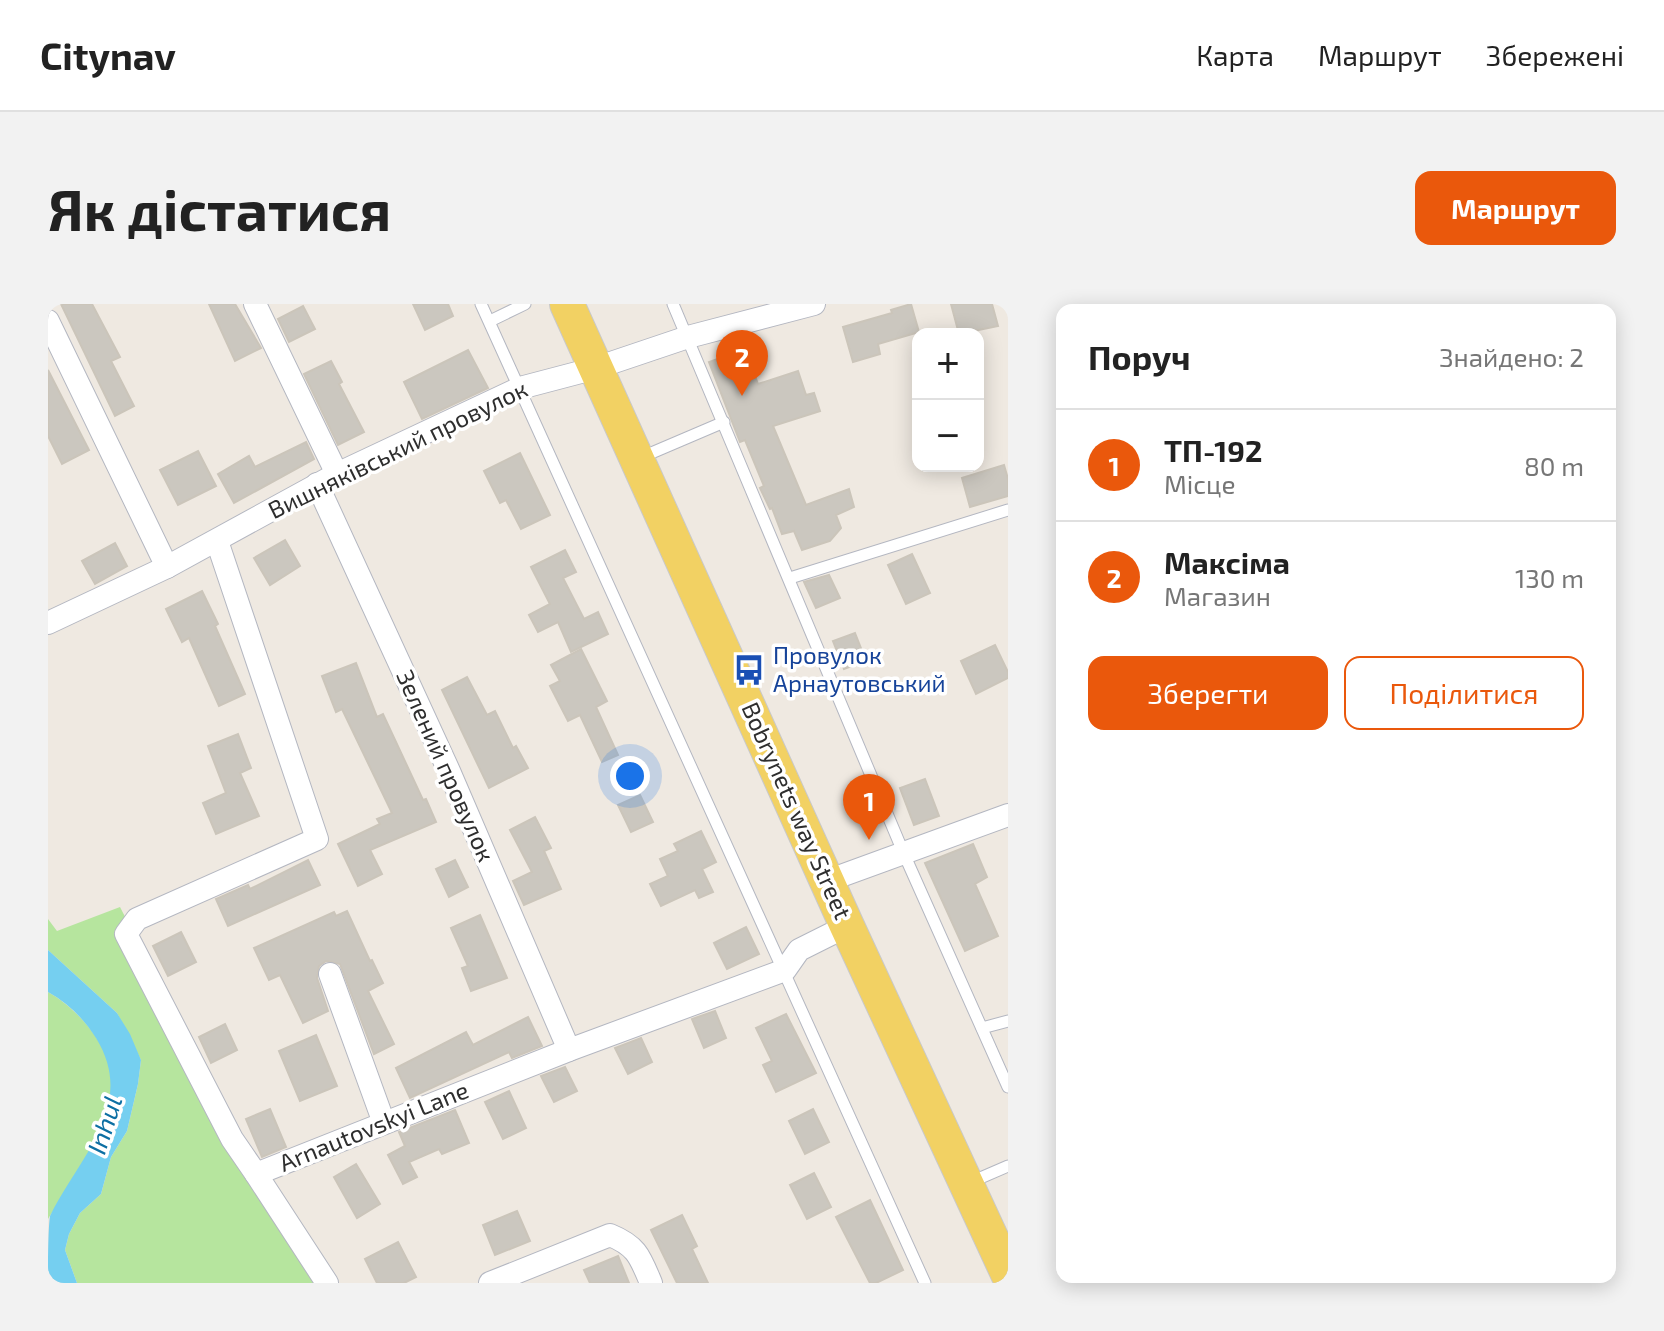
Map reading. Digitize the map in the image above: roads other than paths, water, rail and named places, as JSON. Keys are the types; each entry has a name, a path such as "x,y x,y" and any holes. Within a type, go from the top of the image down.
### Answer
{"main road":[{"name":"Bobrynets way Street","path":"567,304 847,926 1008,1274"}],"street":[{"name":"Зелений провулок","path":"255,304 569,1050"},
{"name":"Вишняківський провулок","path":"51,623 217,541 327,479 520,388 596,368 688,337 814,304"},
{"path":"48,321 167,567"},
{"name":"Arnautovskyi Lane","path":"217,541 317,839 137,919 126,934 232,1139 256,1174 569,1050 785,970 799,950 847,926"},
{"path":"827,881 1008,815"},
{"path":"330,974 384,1123"},
{"path":"256,1174 327,1283"},
{"path":"490,1283 610,1235 628,1242 641,1259 651,1283"}],"lane":[{"path":"481,304 925,1283"},
{"path":"490,321 525,304"},
{"path":"673,304 904,854 1008,1087"},
{"path":"638,459 724,422"},
{"path":"790,578 1008,510"},
{"path":"982,1028 1008,1021"},
{"path":"967,1184 1008,1166"}],"water":[{"name":"Inhul","path":"48,950 117,1013 141,1060 127,1131 111,1157 101,1194 80,1213 69,1234 65,1250 77,1283 48,1283 50,1216 99,1131 107,1109 110,1086 107,1063 96,1038 75,1012 48,992"}],"place":[{"name":"Максіма","path":"742,396"},
{"name":"Провулок Арнаутовський","path":"749,670"},
{"name":"ТП-192","path":"869,840"}]}
